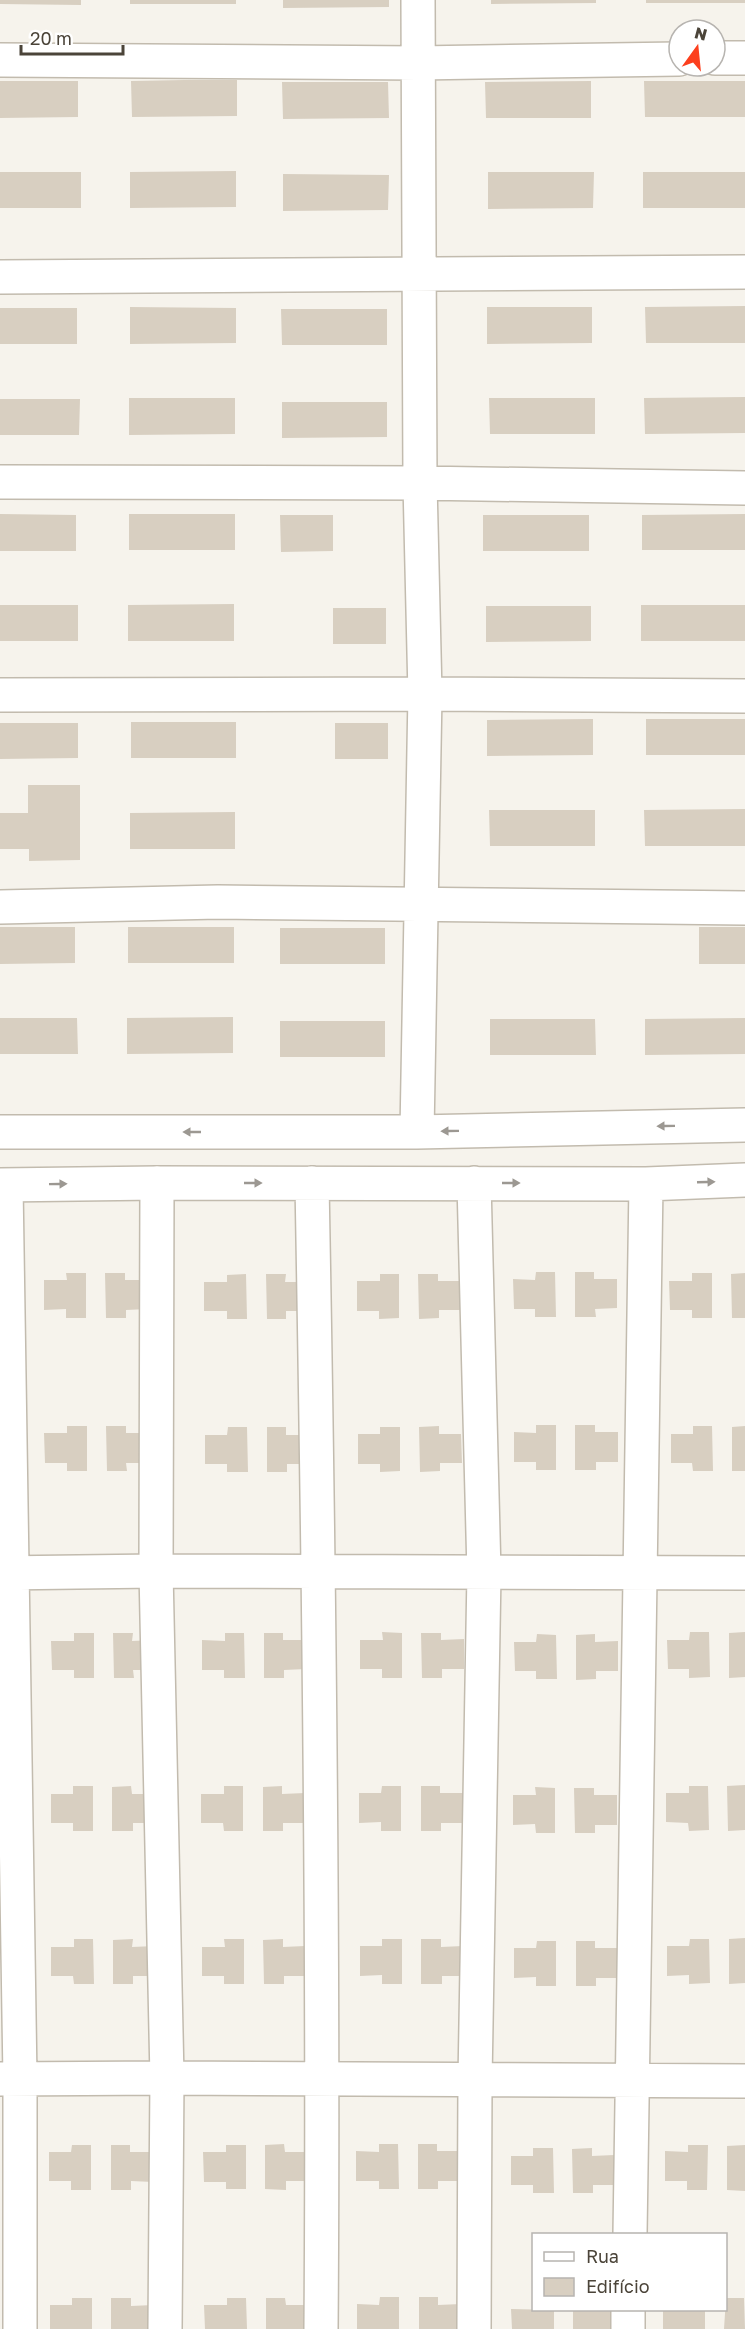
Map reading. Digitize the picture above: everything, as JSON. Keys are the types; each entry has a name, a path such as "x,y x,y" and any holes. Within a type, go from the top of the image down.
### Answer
{"street":[{"path":"417,1132 425,694 420,483 418,0"},
{"path":"727,58 745,58"},
{"path":"0,60 418,63 667,59"},
{"path":"0,277 745,272"},
{"path":"0,482 420,483 745,488"},
{"path":"0,696 425,694 745,696"},
{"path":"0,907 218,902 745,908"},
{"path":"0,1132 417,1132 745,1125"},
{"path":"20,2329 10,2079 3,1185 646,1184 745,1180"},
{"path":"157,1183 156,1570 167,2078 165,2329"},
{"path":"312,1183 319,1571 321,2329"},
{"path":"474,1183 484,1573 475,2080 474,2329"},
{"path":"630,2233 646,1184"},
{"path":"6,1573 156,1570 745,1573"},
{"path":"10,2079 322,2078 745,2081"},
{"path":"628,2311 628,2329"}],"building":[{"path":"0,0 81,0 81,5 0,4"},
{"path":"130,0 236,0 236,4 130,4"},
{"path":"283,0 389,0 389,7 283,8"},
{"path":"491,0 596,0 596,3 491,4"},
{"path":"646,0 745,0 745,3 646,3"},
{"path":"237,80 237,116 132,117 131,81"},
{"path":"0,81 78,81 78,117 0,118"},
{"path":"591,81 591,118 486,118 485,82"},
{"path":"644,81 745,81 745,117 645,117"},
{"path":"282,82 388,82 389,118 283,119"},
{"path":"236,171 236,207 130,208 130,172"},
{"path":"0,172 81,172 81,208 0,208"},
{"path":"488,172 594,172 593,208 488,209"},
{"path":"643,172 745,172 745,208 643,208"},
{"path":"283,174 389,175 388,210 283,211"},
{"path":"745,306 745,343 646,343 645,307"},
{"path":"130,307 236,308 236,343 130,344"},
{"path":"487,307 592,307 592,343 487,344"},
{"path":"0,308 77,308 77,344 0,344"},
{"path":"281,309 387,309 387,345 282,345"},
{"path":"745,397 745,433 645,434 644,398"},
{"path":"129,398 235,398 235,434 129,435"},
{"path":"489,398 595,398 595,434 490,434"},
{"path":"0,399 80,399 79,435 0,435"},
{"path":"282,402 387,402 387,437 282,438"},
{"path":"0,514 76,515 76,551 0,551"},
{"path":"129,514 235,514 235,550 129,550"},
{"path":"745,514 745,550 642,550 642,515"},
{"path":"280,515 333,515 333,551 281,552"},
{"path":"483,515 589,515 589,551 483,551"},
{"path":"234,604 234,641 128,641 128,605"},
{"path":"0,605 78,605 78,641 0,641"},
{"path":"641,605 745,605 745,641 641,641"},
{"path":"486,606 591,606 591,641 486,642"},
{"path":"333,608 386,608 386,644 333,644"},
{"path":"593,719 593,755 487,756 487,720"},
{"path":"646,719 745,719 745,755 646,755"},
{"path":"131,722 236,722 236,758 131,758"},
{"path":"0,723 78,723 78,758 0,759"},
{"path":"335,723 388,723 388,759 335,759"},
{"path":"28,785 80,785 80,860 29,861 29,849 0,849 0,813 28,813"},
{"path":"745,809 745,846 645,846 644,810"},
{"path":"489,810 595,810 595,846 490,846"},
{"path":"235,812 235,849 130,849 130,813"},
{"path":"0,927 75,927 75,963 0,964"},
{"path":"128,927 234,927 234,963 128,963"},
{"path":"699,927 745,927 745,964 699,964"},
{"path":"280,928 385,928 385,964 280,964"},
{"path":"233,1017 233,1053 127,1054 127,1018"},
{"path":"0,1018 77,1018 78,1054 0,1054"},
{"path":"745,1018 745,1054 645,1055 645,1019"},
{"path":"490,1019 595,1019 596,1055 490,1055"},
{"path":"280,1021 385,1021 385,1057 280,1057"},
{"path":"536,1272 555,1272 556,1317 535,1317 535,1309 514,1309 513,1279 535,1280"},
{"path":"575,1272 594,1272 594,1279 617,1279 617,1308 595,1309 596,1317 575,1317"},
{"path":"66,1273 86,1273 86,1318 66,1318 66,1309 44,1310 44,1280 67,1280"},
{"path":"105,1273 125,1273 125,1280 147,1280 148,1309 126,1310 126,1318 106,1318"},
{"path":"692,1273 712,1273 712,1318 692,1318 692,1310 670,1310 669,1281 692,1281"},
{"path":"745,1273 745,1318 732,1318 731,1274"},
{"path":"246,1274 247,1319 227,1319 227,1311 204,1311 204,1282 227,1282 227,1275"},
{"path":"266,1274 286,1274 285,1282 308,1282 308,1311 286,1311 286,1319 267,1319"},
{"path":"380,1274 399,1274 399,1318 379,1319 379,1311 357,1311 357,1281 380,1281"},
{"path":"418,1274 438,1274 438,1281 461,1281 461,1310 439,1310 439,1318 419,1319"},
{"path":"536,1425 556,1425 556,1470 536,1470 536,1462 514,1462 514,1432 536,1433"},
{"path":"575,1425 595,1425 595,1432 618,1432 618,1462 596,1462 596,1470 575,1470"},
{"path":"67,1426 87,1426 87,1471 67,1471 67,1463 45,1463 44,1433 67,1433"},
{"path":"106,1426 126,1426 126,1433 148,1433 149,1463 126,1463 127,1471 107,1471"},
{"path":"439,1426 439,1434 461,1434 462,1463 440,1463 440,1471 420,1472 419,1427"},
{"path":"693,1426 712,1426 713,1471 693,1471 692,1463 671,1463 671,1434 693,1434"},
{"path":"745,1426 745,1471 732,1471 732,1427"},
{"path":"228,1427 247,1427 248,1472 227,1472 227,1464 205,1464 205,1435 227,1435"},
{"path":"267,1427 286,1427 286,1435 309,1435 309,1464 287,1464 287,1472 267,1472"},
{"path":"380,1427 400,1427 400,1471 380,1472 380,1464 358,1464 358,1434 380,1434"},
{"path":"382,1632 402,1633 402,1678 382,1678 382,1669 360,1669 360,1640 383,1640"},
{"path":"690,1632 709,1632 710,1677 689,1678 689,1669 668,1669 667,1640 689,1640"},
{"path":"745,1632 745,1677 729,1678 729,1633"},
{"path":"74,1633 94,1633 94,1678 74,1678 74,1670 52,1670 51,1641 74,1641"},
{"path":"113,1633 133,1633 132,1641 155,1640 156,1670 133,1670 134,1678 114,1678"},
{"path":"225,1633 244,1633 245,1678 224,1678 224,1670 202,1670 202,1640 225,1641"},
{"path":"264,1633 283,1633 283,1640 306,1640 306,1669 284,1670 284,1678 264,1678"},
{"path":"421,1633 441,1633 441,1640 464,1639 464,1669 442,1669 442,1678 422,1678"},
{"path":"537,1634 556,1635 557,1679 536,1679 536,1671 515,1671 514,1642 536,1642"},
{"path":"595,1634 595,1642 618,1641 618,1671 596,1671 596,1679 576,1680 576,1635"},
{"path":"745,1785 745,1830 728,1831 727,1786"},
{"path":"73,1786 93,1786 93,1831 73,1831 73,1823 51,1823 51,1794 73,1794"},
{"path":"131,1786 132,1794 155,1794 155,1823 133,1823 133,1831 112,1831 112,1787"},
{"path":"224,1786 243,1786 243,1831 224,1831 223,1823 201,1823 201,1794 224,1794"},
{"path":"282,1786 282,1794 305,1793 305,1823 283,1823 283,1831 263,1831 263,1787"},
{"path":"382,1786 401,1786 401,1831 381,1831 381,1822 359,1823 359,1793 381,1793"},
{"path":"421,1786 440,1786 440,1793 463,1793 463,1823 441,1823 441,1831 421,1831"},
{"path":"689,1786 708,1786 709,1830 689,1831 688,1823 666,1822 666,1793 689,1793"},
{"path":"535,1787 555,1788 555,1833 536,1833 535,1824 513,1825 513,1795 536,1795"},
{"path":"574,1788 594,1788 594,1795 617,1795 617,1825 595,1825 595,1833 575,1833"},
{"path":"745,1938 745,1983 729,1984 729,1939"},
{"path":"74,1939 93,1939 94,1984 74,1984 73,1976 51,1976 51,1947 74,1947"},
{"path":"133,1939 132,1947 155,1946 155,1976 133,1976 133,1984 113,1984 113,1940"},
{"path":"224,1939 244,1939 244,1984 224,1984 224,1976 202,1976 202,1947 225,1947"},
{"path":"283,1939 283,1947 305,1946 306,1976 284,1976 284,1984 264,1984 263,1940"},
{"path":"382,1939 402,1939 402,1984 382,1984 382,1975 360,1976 360,1946 382,1946"},
{"path":"421,1939 441,1939 441,1947 463,1946 463,1976 442,1976 442,1984 421,1984"},
{"path":"690,1939 709,1939 710,1983 689,1984 689,1975 667,1976 667,1946 689,1946"},
{"path":"537,1941 556,1941 556,1986 536,1986 536,1977 514,1978 514,1948 536,1948"},
{"path":"576,1941 595,1941 595,1948 617,1948 618,1978 596,1978 596,1986 576,1986"},
{"path":"284,2144 285,2152 308,2152 308,2181 286,2181 286,2190 265,2189 265,2145"},
{"path":"379,2144 398,2144 399,2189 379,2189 379,2181 356,2181 356,2151 379,2152"},
{"path":"418,2144 437,2144 437,2151 460,2151 461,2181 438,2181 438,2189 418,2189"},
{"path":"72,2145 91,2145 91,2190 71,2190 71,2181 49,2181 49,2152 71,2152"},
{"path":"111,2145 130,2145 130,2152 153,2152 153,2182 131,2181 131,2190 111,2190"},
{"path":"226,2145 246,2145 246,2189 226,2189 226,2182 204,2182 203,2152 226,2152"},
{"path":"688,2145 708,2145 707,2190 687,2190 687,2181 665,2181 665,2151 688,2152"},
{"path":"745,2145 745,2191 727,2190 727,2146"},
{"path":"533,2148 553,2148 554,2193 533,2193 533,2185 511,2185 511,2156 533,2156"},
{"path":"592,2148 592,2156 614,2155 615,2185 593,2185 593,2193 573,2193 572,2149"},
{"path":"380,2297 399,2297 399,2329 357,2329 357,2304 379,2305"},
{"path":"419,2297 438,2297 438,2305 461,2304 461,2329 419,2329"},
{"path":"72,2298 92,2298 92,2329 50,2329 50,2305 72,2305"},
{"path":"111,2298 131,2298 131,2306 153,2305 153,2329 111,2329"},
{"path":"227,2298 246,2298 247,2329 205,2329 204,2305 227,2305"},
{"path":"266,2298 285,2298 286,2305 308,2305 308,2329 266,2329"},
{"path":"727,2298 744,2298 745,2329 724,2329"},
{"path":"511,2309 554,2311 554,2329 512,2329"},
{"path":"573,2311 616,2311 615,2329 573,2329"},
{"path":"663,2311 705,2311 705,2329 663,2329"}]}
